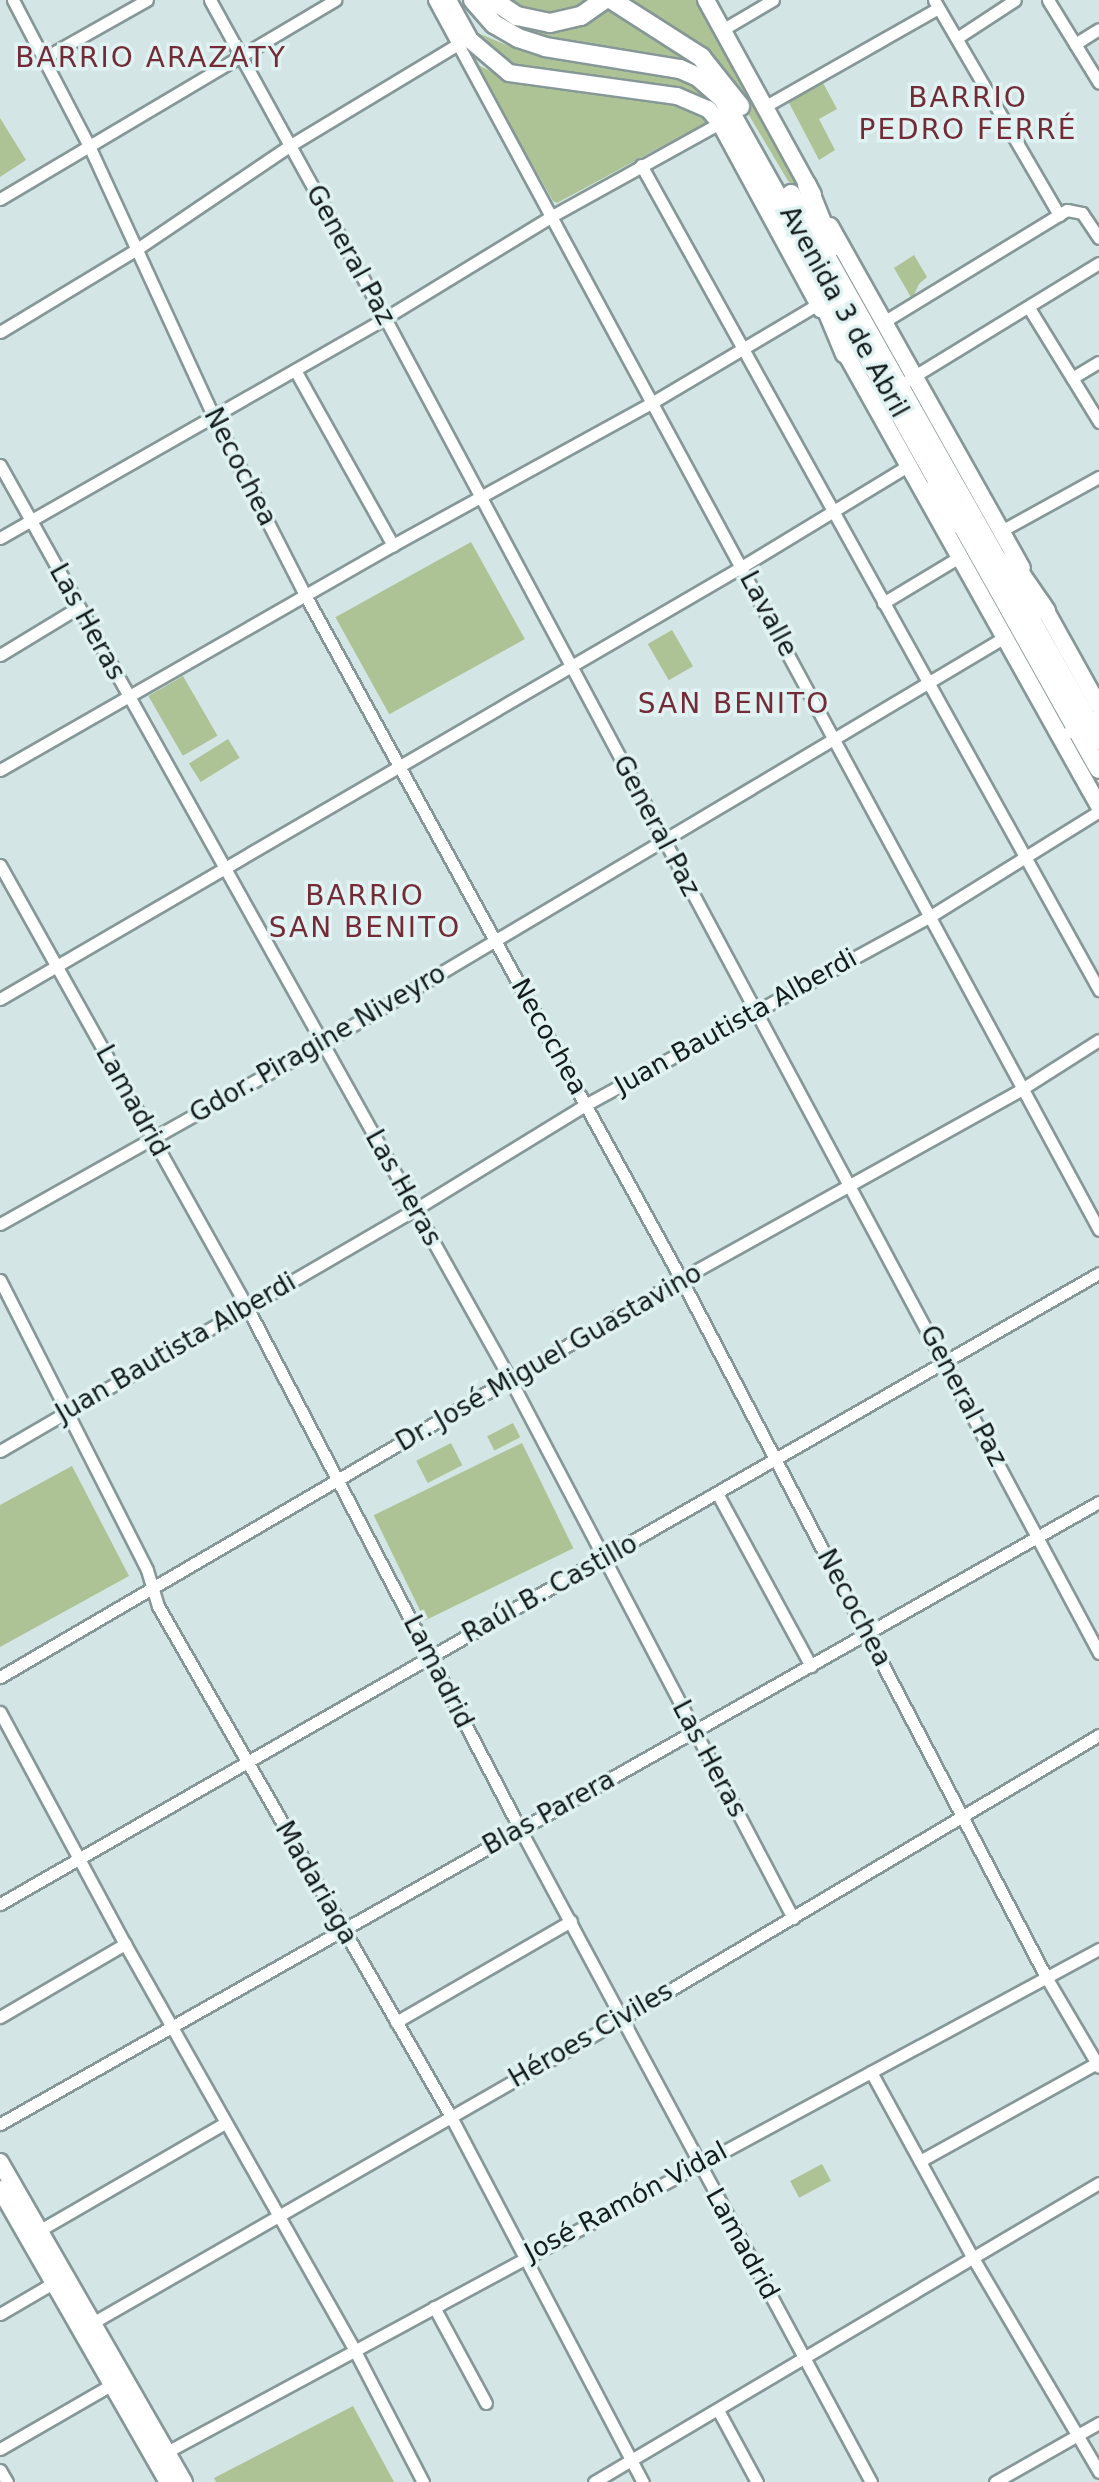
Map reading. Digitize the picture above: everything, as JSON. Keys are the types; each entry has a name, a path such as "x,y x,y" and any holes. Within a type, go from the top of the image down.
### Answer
{"highway":[{"name":"Avenida 3 de Abril","path":"473,0 494,24 530,42 668,66 698,77 723,99 895,386 941,455 1084,721 1099,769"},
{"path":"493,0 517,16 550,23 573,20 606,0"},
{"name":"Avenida 3 de Abril","path":"606,0 689,47 726,83 895,386 1023,630 1099,740"},
{"path":"764,172 845,354"},
{"path":"807,185 895,386"},
{"path":"941,455 1046,611"},
{"path":"925,491 949,517 987,582 1023,630"}],"main road":[{"path":"448,0 470,40 483,55 509,73 687,98 708,109 720,123"},
{"name":"Avenida 3 de Abril","path":"706,0 885,321 909,465 1005,637 1084,721"},
{"name":"Avenida 3 de Abril","path":"720,123 845,354 895,386 1001,531 1046,611 1084,721 1099,808"},
{"path":"0,2162 34,2234 85,2327 161,2455 184,2482"},
{"path":"0,2189 34,2234 53,2283 85,2327"},
{"path":"161,2455 168,2482"}],"street":[{"name":"Necochea","path":"13,0 90,148 214,417 305,595 587,1104 1046,1977 1098,2065"},
{"path":"44,58 147,0"},
{"name":"General Paz","path":"210,0 385,318 1099,1653"},
{"path":"0,199 335,0"},
{"name":"Lavalle","path":"434,0 743,566 1099,1230"},
{"path":"722,30 773,0"},
{"path":"957,38 1015,0"},
{"path":"1048,0 1099,83"},
{"path":"764,107 936,4 1059,215"},
{"path":"1075,44 1099,29"},
{"path":"0,332 137,249 289,146 458,44"},
{"path":"0,538 385,318 552,216 720,123"},
{"path":"641,165 1099,990"},
{"path":"885,321 1067,210 1082,213 1099,238"},
{"path":"895,386 1099,263"},
{"path":"0,770 393,545 653,402 818,304"},
{"path":"1029,308 1099,422"},
{"path":"1072,378 1099,362"},
{"path":"295,370 393,545"},
{"name":"Las Heras","path":"0,465 510,1379 793,1918"},
{"path":"0,999 743,566 909,465"},
{"path":"1001,531 1099,477"},
{"path":"883,603 961,556"},
{"path":"0,655 79,607"},
{"name":"Gdor. Piragine Niveyro","path":"0,1224 323,1043 836,741 1005,637"},
{"name":"Juan Bautista Alberdi","path":"0,1451 414,1210 587,1104 929,917 1026,859 1099,808"},
{"name":"Lamadrid","path":"0,865 247,1307 520,1829 871,2482"},
{"name":"Dr. José Miguel Guastavino","path":"0,1677 681,1279 1022,1089 1099,1040"},
{"name":"Raúl B. Castillo","path":"0,1904 604,1559 944,1359 1099,1273"},
{"name":"Madariaga","path":"0,1280 147,1570 158,1606 450,2115 643,2482"},
{"path":"717,1493 811,1666"},
{"name":"Blas Parera","path":"0,2124 173,2029 1099,1502"},
{"path":"0,1712 125,1944 355,2351 423,2482"},
{"name":"Héroes Civiles","path":"85,2327 623,2018 1099,1735"},
{"path":"396,2022 571,1921"},
{"path":"0,2017 125,1944"},
{"name":"José Ramón Vidal","path":"161,2455 524,2256 1099,1949"},
{"path":"920,2161 1098,2065"},
{"path":"871,2072 973,2258 1099,2472"},
{"path":"34,2234 225,2123"},
{"path":"594,2482 1099,2183"},
{"path":"0,2314 53,2283"},
{"path":"434,2307 486,2403"},
{"path":"0,2449 118,2382"},
{"path":"718,2410 757,2482"},
{"path":"995,2482 1099,2423"},
{"path":"0,2470 7,2482"}],"green space":[{"path":"439,0 443,0 480,66 496,74 516,80 691,102 709,121 557,203 553,201"},
{"path":"485,0 520,22 610,3 681,45 721,83 664,61 517,29 503,22"},
{"path":"504,0 593,0 554,15 536,15"},
{"path":"617,0 700,0 813,211 833,256 735,92"},
{"path":"459,12 478,33 516,49 666,76 666,71 697,83 724,113 706,103 498,64"},
{"path":"822,81 837,109 819,119 835,150 819,160 787,99"},
{"path":"0,118 26,160 0,177"},
{"path":"914,255 927,277 919,284 912,299 894,268"},
{"path":"471,542 525,639 389,714 335,617"},
{"path":"672,630 693,666 669,680 648,644"},
{"path":"183,676 218,736 183,756 148,696"},
{"path":"228,739 240,758 201,782 189,763"},
{"path":"513,1423 520,1437 494,1450 487,1436"},
{"path":"451,1443 462,1465 428,1483 416,1461"},
{"path":"522,1443 573,1548 425,1620 374,1515"},
{"path":"72,1466 129,1576 0,1647 0,1505"},
{"path":"822,2164 831,2181 799,2198 790,2181"},
{"path":"353,2406 394,2482 216,2482 214,2478"}],"district":[{"name":"BARRIO ARAZATY","path":"151,58"},
{"name":"BARRIO PEDRO FERRÉ","path":"968,114"},
{"name":"SAN BENITO","path":"734,704"},
{"name":"BARRIO SAN BENITO","path":"365,912"}]}
